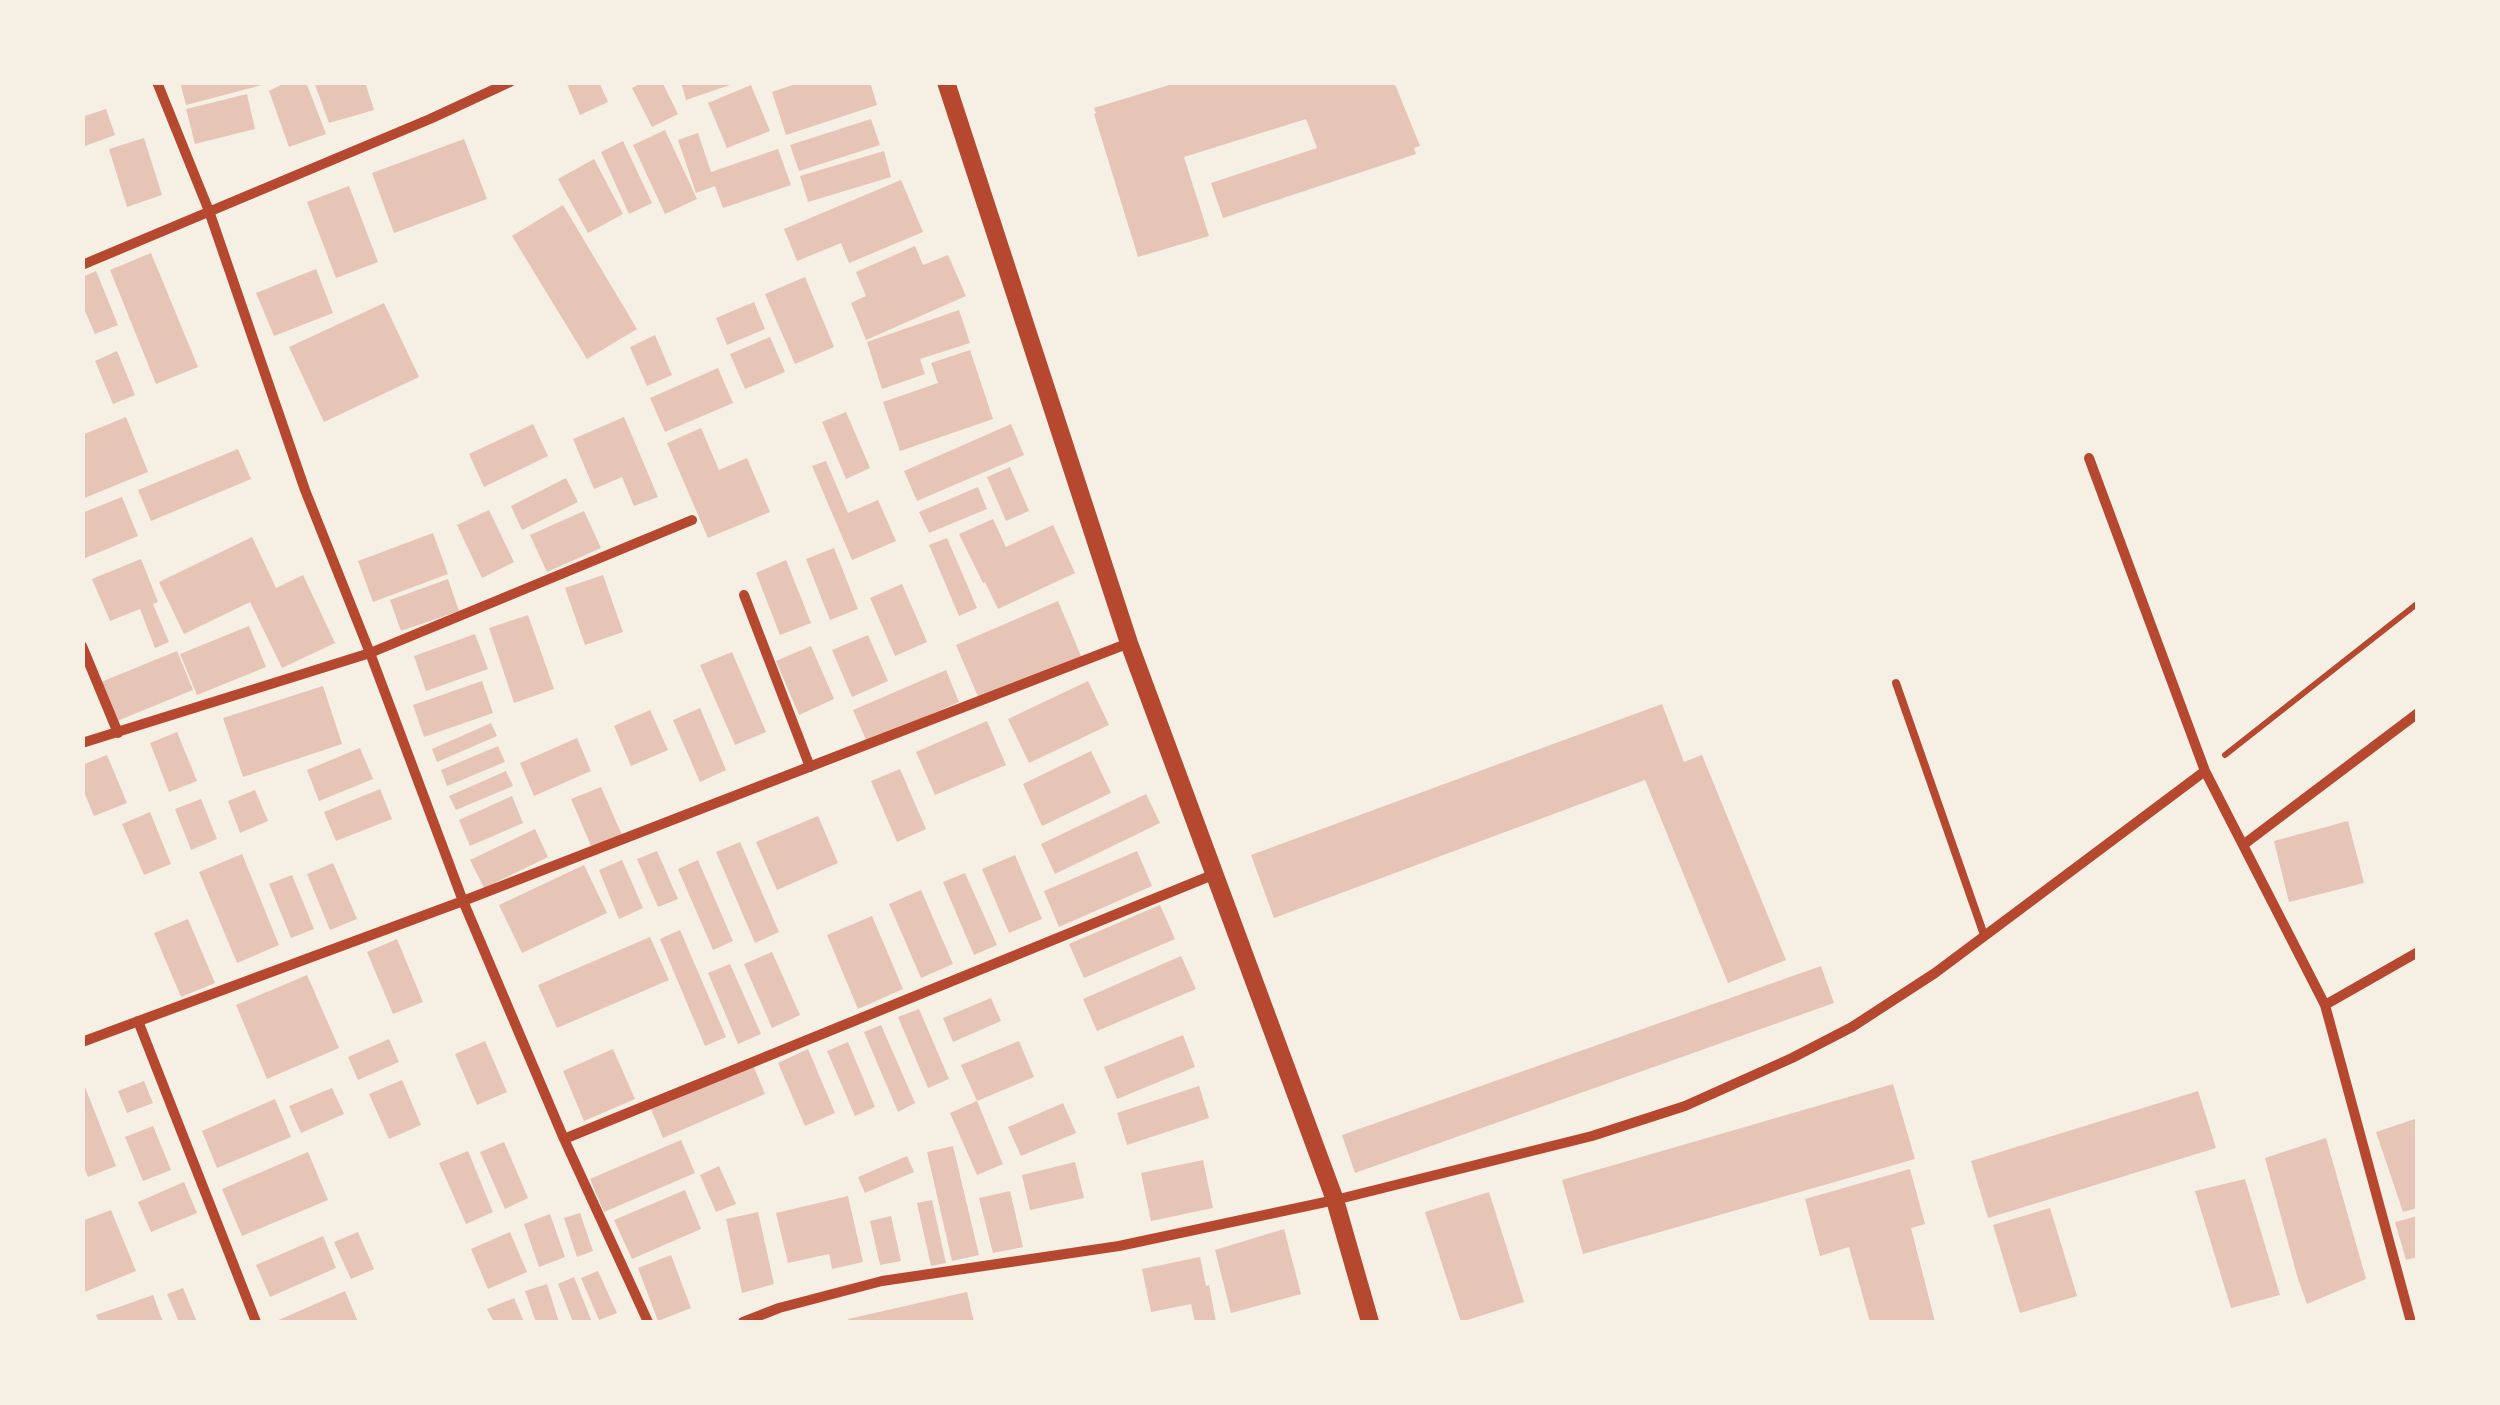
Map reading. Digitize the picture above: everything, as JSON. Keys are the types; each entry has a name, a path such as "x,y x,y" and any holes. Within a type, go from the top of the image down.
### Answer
{"street":[{"path":"157,82 209,211 305,490 463,901 564,1139 648,1322"},
{"path":"82,265 510,82"},
{"path":"946,82 1130,644 1335,1200 1370,1322"},
{"path":"2089,458 2204,771 2325,1005 2412,1322"},
{"path":"82,743 370,653 692,520"},
{"path":"744,596 810,768"},
{"path":"82,1042 463,901 1130,644"},
{"path":"82,646 118,733"},
{"path":"2243,846 2418,714"},
{"path":"743,1322 779,1308 882,1281 1119,1246 1335,1200 1592,1136 1685,1106 1852,1027 1935,972 2204,771"},
{"path":"564,1139 1214,874"},
{"path":"2325,1005 2418,952"},
{"path":"138,1021 256,1322"}],"lane":[{"path":"1896,683 1984,935"}],"path":[{"path":"2204,771 2418,603"}],"building":[{"path":"180,82 266,82 266,84 186,105"},
{"path":"287,82 306,82 326,134 289,147 269,91"},
{"path":"314,82 365,82 374,110 329,123"},
{"path":"599,82 608,102 580,115 567,84"},
{"path":"643,82 662,82 678,114 652,127 632,88"},
{"path":"681,82 736,82 736,83 686,100"},
{"path":"801,82 870,82 877,105 786,135 772,92"},
{"path":"1179,82 1394,82 1420,146 1414,148 1416,154 1223,218 1211,183 1317,148 1306,119 1184,157 1209,236 1138,257 1094,108"},
{"path":"751,85 770,131 727,148 708,103"},
{"path":"247,94 255,129 195,144 186,109"},
{"path":"106,109 115,135 82,147 82,117"},
{"path":"871,119 880,145 799,171 790,145"},
{"path":"665,130 697,199 665,214 633,145"},
{"path":"698,133 711,172 778,149 791,185 723,208 715,186 696,193 678,140"},
{"path":"144,138 162,195 127,207 109,149"},
{"path":"464,139 487,199 394,233 372,173"},
{"path":"623,141 652,203 629,214 601,152"},
{"path":"884,151 891,177 808,202 800,176"},
{"path":"594,159 623,214 588,233 558,179"},
{"path":"901,180 923,232 849,263 841,243 797,261 784,229"},
{"path":"349,186 378,262 336,278 307,202"},
{"path":"563,205 637,329 587,359 512,236"},
{"path":"915,246 923,265 948,255 966,296 866,340 851,303 866,296 856,272"},
{"path":"151,253 198,367 156,384 110,270"},
{"path":"316,269 333,313 274,336 256,293"},
{"path":"96,271 118,325 95,334 82,304 82,277"},
{"path":"805,277 834,347 795,364 765,294"},
{"path":"754,302 765,329 727,345 716,318"},
{"path":"384,303 419,377 324,422 289,347"},
{"path":"959,310 970,343 920,359 925,374 882,389 867,342"},
{"path":"655,335 672,375 647,386 630,347"},
{"path":"770,337 785,372 745,389 730,354"},
{"path":"970,350 993,419 900,451 883,402 938,383 931,363"},
{"path":"117,351 135,395 113,404 95,361"},
{"path":"718,368 733,403 665,432 650,398"},
{"path":"846,412 870,468 846,479 822,422"},
{"path":"126,417 148,472 82,499 82,435"},
{"path":"624,417 658,497 634,506 622,477 594,489 573,439"},
{"path":"533,424 548,456 484,487 469,454"},
{"path":"1011,424 1024,455 917,501 904,471"},
{"path":"701,428 719,470 747,458 770,512 708,538 667,443"},
{"path":"238,449 251,479 151,521 138,490"},
{"path":"826,461 848,513 878,500 896,541 852,560 812,466"},
{"path":"1010,467 1029,511 1006,521 987,477"},
{"path":"566,478 578,502 522,530 511,506"},
{"path":"978,487 987,509 929,533 919,512"},
{"path":"122,497 138,536 83,559 82,513"},
{"path":"489,510 514,562 482,578 457,525"},
{"path":"584,511 601,548 547,572 530,535"},
{"path":"993,519 1006,547 1053,525 1075,573 998,609 959,534"},
{"path":"433,533 448,574 373,602 358,561"},
{"path":"252,537 276,588 303,575 335,643 282,668 250,602 184,634 159,582"},
{"path":"947,538 977,608 959,616 929,545"},
{"path":"834,548 858,609 830,620 806,559"},
{"path":"141,559 158,602 153,604 169,642 155,648 140,609 110,621 92,579"},
{"path":"786,560 811,623 780,635 756,573"},
{"path":"603,575 623,632 585,645 565,588"},
{"path":"448,579 459,611 401,631 390,600"},
{"path":"902,584 927,642 895,656 870,598"},
{"path":"1058,601 1081,656 979,699 956,645"},
{"path":"528,615 554,689 514,703 489,628"},
{"path":"249,626 266,667 197,695 180,654"},
{"path":"475,634 488,669 426,691 414,656"},
{"path":"868,635 888,681 852,697 832,650"},
{"path":"811,646 834,699 799,715 776,661"},
{"path":"177,651 193,690 117,721 101,682"},
{"path":"732,652 766,732 735,745 700,665"},
{"path":"946,670 959,702 867,742 853,710"},
{"path":"482,681 493,713 424,737 413,705"},
{"path":"1088,681 1109,725 1029,763 1008,719"},
{"path":"323,686 342,744 243,777 223,718"},
{"path":"1662,704 1684,762 1702,755 1786,960 1728,983 1645,780 1274,918 1251,855"},
{"path":"700,708 726,770 700,782 673,720"},
{"path":"650,710 668,750 631,766 614,726"},
{"path":"987,721 1006,765 935,795 916,752"},
{"path":"491,723 497,736 437,762 432,749"},
{"path":"177,732 197,781 169,792 150,743"},
{"path":"577,738 591,771 534,796 520,763"},
{"path":"498,746 505,762 447,786 441,770"},
{"path":"360,748 373,779 319,801 307,770"},
{"path":"1091,751 1111,793 1042,826 1023,784"},
{"path":"107,755 127,803 94,816 82,787 82,765"},
{"path":"900,769 926,829 897,842 871,781"},
{"path":"506,771 513,786 456,810 449,796"},
{"path":"601,787 622,835 592,848 571,799"},
{"path":"380,789 392,819 336,841 324,812"},
{"path":"255,790 268,821 240,833 228,801"},
{"path":"1146,794 1160,823 1055,874 1041,844"},
{"path":"512,796 523,823 470,846 459,820"},
{"path":"201,799 217,839 191,850 175,809"},
{"path":"150,812 171,864 144,875 122,824"},
{"path":"818,816 838,863 777,890 756,842"},
{"path":"2348,821 2364,883 2289,902 2274,841"},
{"path":"535,829 548,857 484,888 470,860"},
{"path":"740,842 779,932 755,943 716,852"},
{"path":"657,851 678,899 658,907 637,859"},
{"path":"1137,851 1152,886 1059,927 1044,891"},
{"path":"242,854 279,945 237,963 199,872"},
{"path":"1015,855 1042,919 1009,933 982,869"},
{"path":"622,860 643,908 619,919 599,870"},
{"path":"698,860 733,941 713,950 678,869"},
{"path":"333,863 357,919 330,930 307,874"},
{"path":"584,865 607,913 522,953 499,905"},
{"path":"965,873 997,945 974,955 943,882"},
{"path":"292,875 314,929 291,938 269,884"},
{"path":"921,890 953,964 921,978 889,904"},
{"path":"1160,905 1175,939 1084,978 1069,944"},
{"path":"872,916 903,989 858,1009 827,935"},
{"path":"188,919 215,983 181,997 154,933"},
{"path":"680,930 726,1037 705,1046 660,939"},
{"path":"650,937 669,980 557,1028 538,985"},
{"path":"397,939 423,1002 393,1014 367,952"},
{"path":"772,952 800,1015 772,1028 744,964"},
{"path":"1181,956 1196,989 1097,1031 1083,999"},
{"path":"730,964 761,1034 738,1044 708,973"},
{"path":"1821,966 1834,1003 1355,1173 1342,1135"},
{"path":"307,975 339,1048 267,1079 236,1005"},
{"path":"991,998 1001,1021 953,1042 943,1018"},
{"path":"919,1009 949,1079 928,1088 898,1017"},
{"path":"881,1025 915,1103 898,1112 864,1032"},
{"path":"1183,1035 1195,1067 1117,1099 1104,1067"},
{"path":"389,1039 399,1062 358,1080 348,1057"},
{"path":"485,1041 507,1092 477,1105 455,1054"},
{"path":"1019,1041 1034,1077 977,1101 961,1065"},
{"path":"848,1042 875,1107 855,1116 827,1051"},
{"path":"613,1049 635,1099 584,1121 563,1071"},
{"path":"808,1049 835,1113 805,1126 778,1063"},
{"path":"753,1065 765,1094 663,1138 651,1109"},
{"path":"402,1080 421,1125 389,1139 369,1094"},
{"path":"144,1081 153,1103 127,1113 118,1091"},
{"path":"83,1082 116,1166 88,1177 82,1163"},
{"path":"1893,1084 1915,1159 1583,1254 1562,1180"},
{"path":"1199,1086 1209,1118 1127,1145 1117,1113"},
{"path":"332,1088 344,1114 301,1133 289,1106"},
{"path":"2198,1091 2216,1148 1988,1218 1971,1161"},
{"path":"275,1099 291,1137 217,1168 202,1131"},
{"path":"977,1101 1003,1164 977,1175 950,1113"},
{"path":"1063,1103 1076,1133 1021,1156 1008,1127"},
{"path":"2418,1118 2418,1208 2403,1212 2376,1132"},
{"path":"153,1126 171,1170 143,1181 125,1137"},
{"path":"2326,1138 2366,1279 2307,1304 2265,1158"},
{"path":"681,1140 695,1173 604,1212 590,1179"},
{"path":"504,1142 528,1198 505,1209 480,1152"},
{"path":"953,1146 979,1255 952,1261 927,1152"},
{"path":"468,1151 493,1212 466,1224 439,1163"},
{"path":"308,1152 328,1200 242,1236 222,1189"},
{"path":"907,1156 914,1172 865,1193 858,1177"},
{"path":"1203,1160 1213,1208 1151,1221 1141,1173"},
{"path":"1075,1162 1084,1198 1030,1210 1022,1175"},
{"path":"719,1166 736,1204 716,1212 700,1175"},
{"path":"1910,1169 1925,1224 1911,1228 1935,1322 1870,1322 1849,1247 1820,1256 1805,1199"},
{"path":"2245,1179 2280,1295 2231,1308 2195,1191"},
{"path":"184,1182 197,1213 151,1232 138,1202"},
{"path":"685,1190 701,1229 632,1259 614,1220"},
{"path":"1010,1191 1023,1247 993,1253 979,1198"},
{"path":"1489,1192 1524,1302 1461,1322 1425,1212"},
{"path":"848,1196 863,1262 832,1269 829,1254 788,1263 776,1213"},
{"path":"932,1200 946,1263 931,1266 917,1203"},
{"path":"2050,1208 2077,1296 2020,1313 1993,1225"},
{"path":"111,1210 136,1271 82,1293 82,1221"},
{"path":"758,1212 774,1284 742,1293 726,1219"},
{"path":"580,1213 593,1251 577,1257 564,1218"},
{"path":"550,1214 565,1257 539,1267 524,1224"},
{"path":"891,1216 901,1261 880,1265 870,1221"},
{"path":"2418,1216 2418,1257 2406,1260 2395,1222"},
{"path":"1284,1229 1301,1294 1231,1313 1215,1250"},
{"path":"358,1232 374,1269 351,1279 334,1242"},
{"path":"510,1232 527,1272 488,1289 471,1249"},
{"path":"323,1236 336,1268 270,1297 256,1265"},
{"path":"671,1255 691,1308 658,1321 638,1268"},
{"path":"1200,1257 1216,1322 1195,1322 1191,1304 1151,1312 1142,1269"},
{"path":"598,1271 617,1313 599,1320 581,1278"},
{"path":"574,1277 592,1322 573,1322 558,1284"},
{"path":"547,1284 559,1322 536,1322 525,1291"},
{"path":"183,1288 197,1322 179,1322 167,1294"},
{"path":"345,1291 358,1322 274,1322"},
{"path":"967,1292 974,1322 848,1319"},
{"path":"153,1295 163,1322 99,1322 96,1315"},
{"path":"514,1298 524,1322 494,1322 487,1309"}]}
